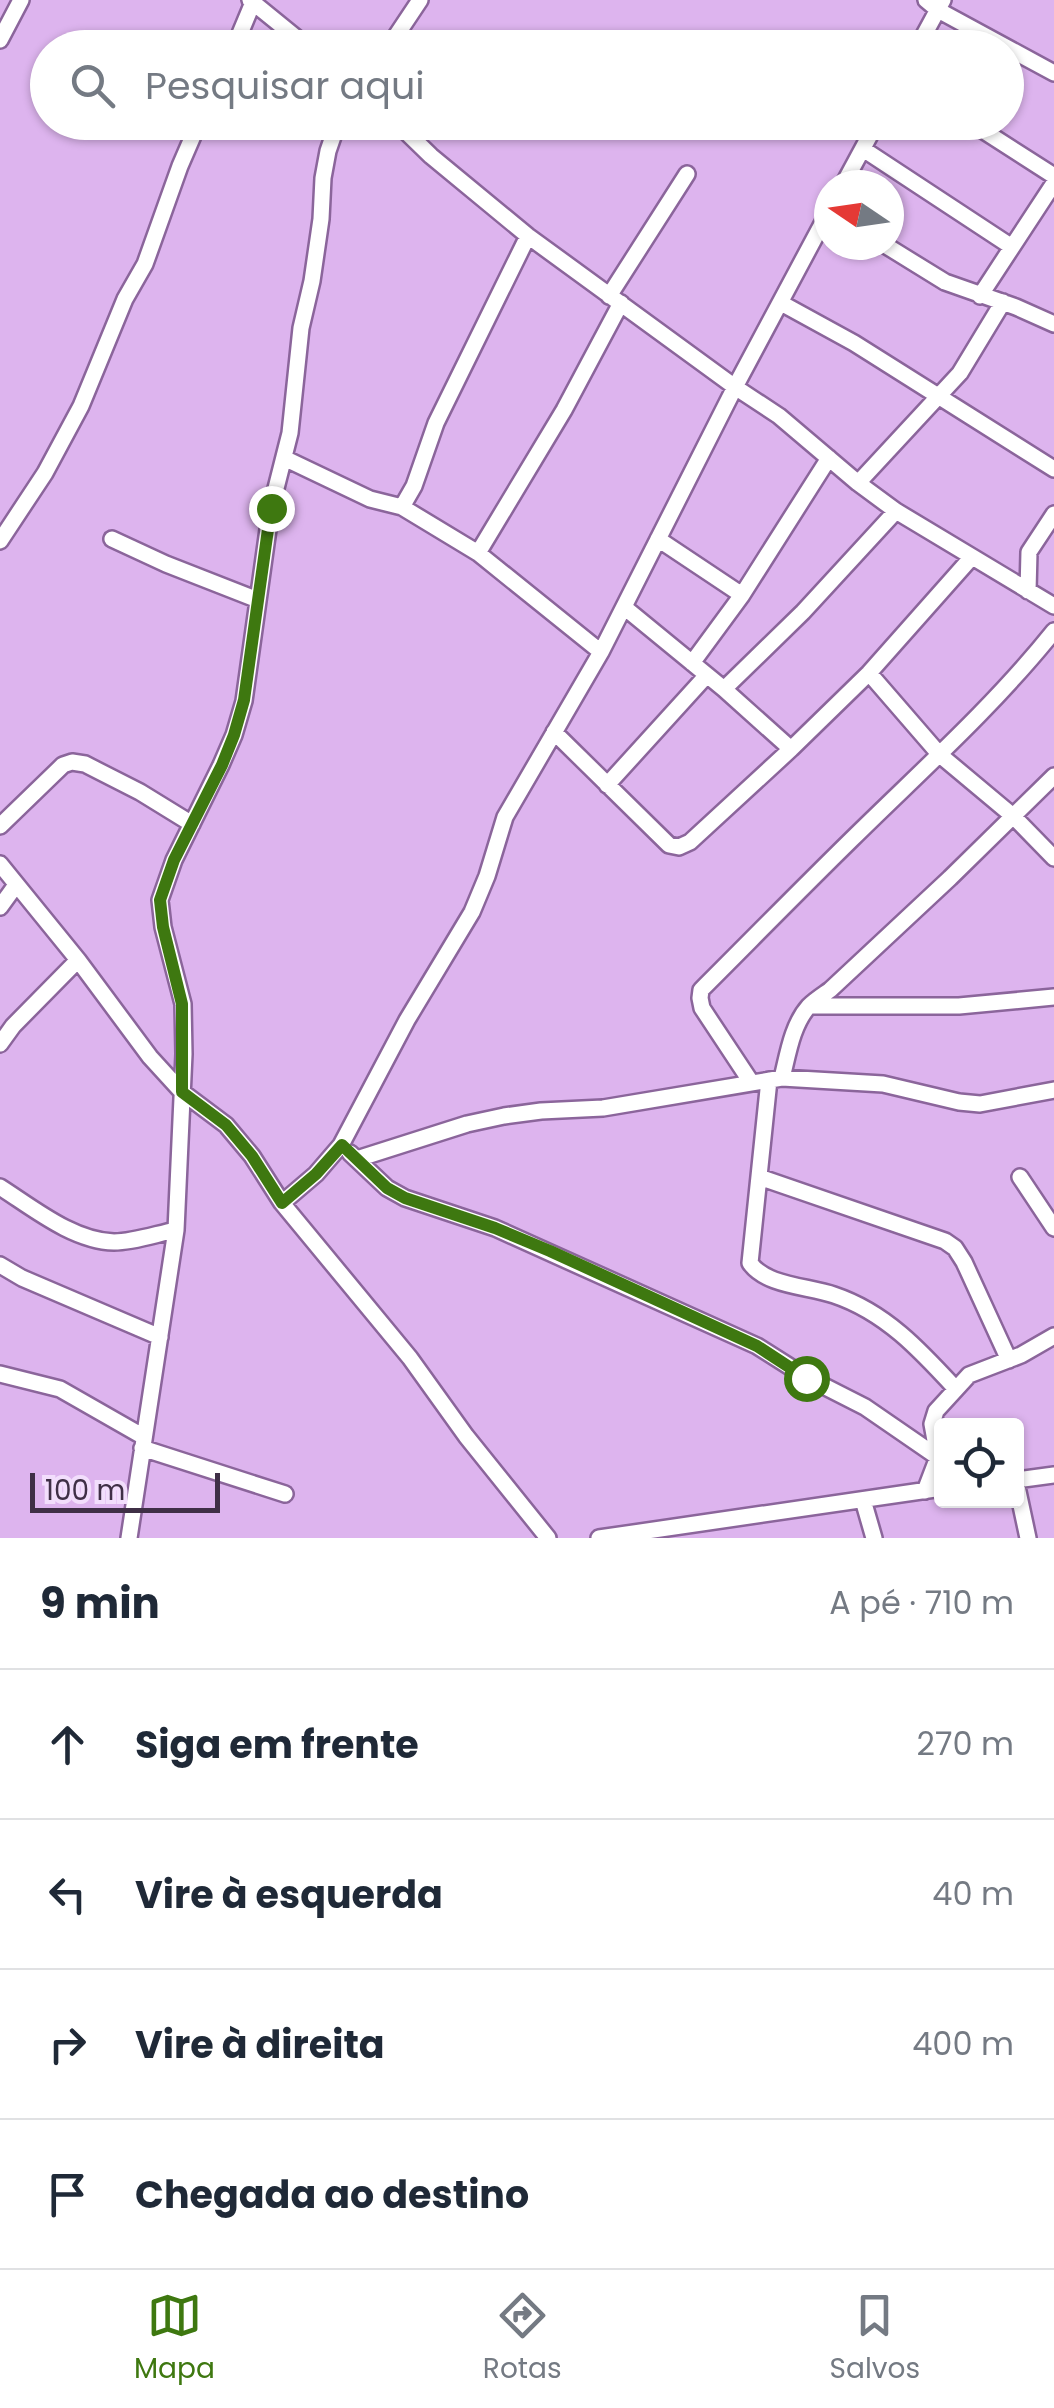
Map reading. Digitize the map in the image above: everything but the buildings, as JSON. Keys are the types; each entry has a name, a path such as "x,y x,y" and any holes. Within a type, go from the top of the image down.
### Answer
{"street":[{"path":"0,40 21,0"},
{"path":"400,30 420,0"},
{"path":"241,30 252,1 287,30"},
{"path":"925,30 935,3 981,30"},
{"path":"1024,55 1054,73"},
{"path":"0,541 45,473 81,406 125,299 146,264 192,140"},
{"path":"128,1538 176,1230 182,1004 160,900 174,860 222,765 244,700 271,508 290,433 332,140"},
{"path":"415,140 528,236 779,416 896,511 1054,606"},
{"path":"851,170 867,140"},
{"path":"980,296 1054,180 996,140"},
{"path":"863,148 1012,246"},
{"path":"478,554 564,410 615,299 686,174"},
{"path":"1038,207 1054,214"},
{"path":"402,507 414,486 436,423 528,236"},
{"path":"282,1203 342,1145 408,1020 472,912 506,817 601,652 814,239"},
{"path":"904,257 945,282 1054,324"},
{"path":"858,483 960,373 1003,302"},
{"path":"780,304 854,343 1054,469"},
{"path":"284,458 370,499 402,507 478,554 601,652"},
{"path":"692,663 742,595 829,458"},
{"path":"724,689 803,612 896,511"},
{"path":"1000,572 1029,552 1054,514"},
{"path":"112,538 258,600"},
{"path":"658,538 742,595"},
{"path":"1028,592 1029,552"},
{"path":"554,732 669,845 679,847 690,842 791,750 869,672 971,558"},
{"path":"624,607 791,750"},
{"path":"751,1082 702,1008 701,990 940,755 1054,632"},
{"path":"869,672 940,755 1013,816 1054,858"},
{"path":"607,785 707,675"},
{"path":"0,826 62,765 72,762 85,764 140,792 192,824"},
{"path":"955,1388 912,1341 882,1318 836,1295 756,1272 750,1262 759,1177 775,1079 799,1022 810,1006 1054,776"},
{"path":"0,864 150,1057 182,1092 226,1125 252,1156 282,1203 410,1358 466,1436 548,1538"},
{"path":"0,908 16,885"},
{"path":"0,1044 78,960"},
{"path":"810,1006 959,1006 1054,997"},
{"path":"357,1158 485,1120 540,1111 602,1108 775,1079 883,1084 980,1104 1054,1090"},
{"path":"342,1145 387,1188 405,1198 495,1228 757,1346 806,1378 864,1407 934,1454"},
{"path":"759,1177 945,1241 955,1248 1008,1360"},
{"path":"1020,1177 1053,1226"},
{"path":"0,1187 90,1238 112,1242 176,1230"},
{"path":"0,1266 160,1337"},
{"path":"934,1418 969,1375 1020,1355 1054,1336"},
{"path":"0,1374 60,1389 143,1442 285,1494"},
{"path":"1024,1480 1054,1474"},
{"path":"600,1538 933,1490"},
{"path":"863,1500 874,1538"},
{"path":"1022,1508 1028,1538"}],"route":[{"path":"271,508 244,700 222,765 174,860 160,900 182,1004 182,1092 226,1125 252,1156 282,1203 342,1145 387,1188 405,1198 550,1251 757,1346 806,1378"}]}
